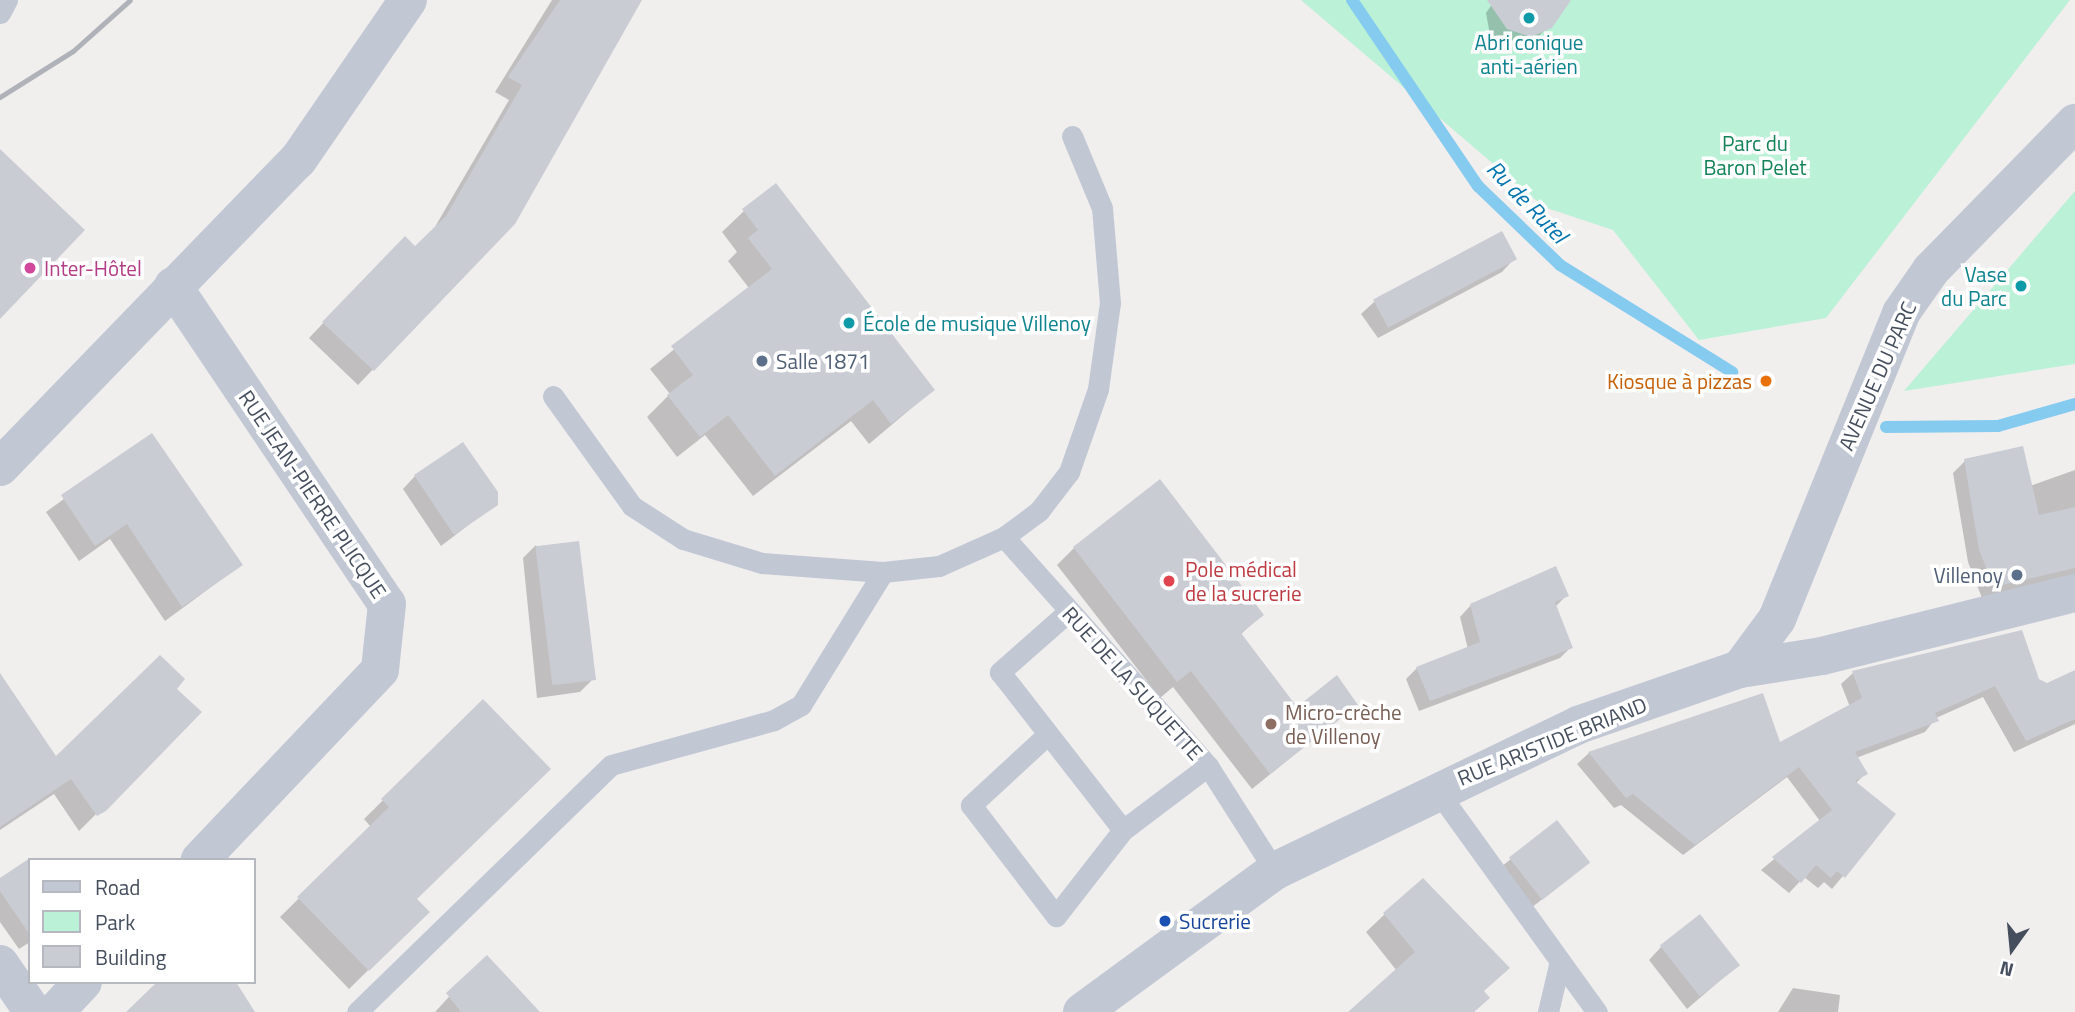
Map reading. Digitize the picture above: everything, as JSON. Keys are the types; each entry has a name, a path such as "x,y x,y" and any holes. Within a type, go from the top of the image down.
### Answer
{"street":[{"path":"0,467 298,160 408,0"},
{"name":"AVENUE DU PARC","path":"1740,668 1777,619 1901,313 1931,270 2075,123"},
{"name":"RUE JEAN-PIERRE PLICQUE","path":"173,286 387,604 380,670 202,858"},
{"name":"RUE ARISTIDE BRIAND","path":"1082,1012 1275,871 1436,789 1578,725 1740,668 1822,656 2075,593"},
{"path":"0,964 33,1012"},
{"path":"55,1012 81,984"}],"lane":[{"path":"0,13 7,0"},
{"path":"553,396 632,506 683,539 762,563 883,572 939,566 1004,537 1039,511 1069,471 1098,389 1110,303 1102,208 1072,136"},
{"name":"RUE DE LA SUQUETTE","path":"1004,537 1208,766 1275,871"},
{"path":"357,1012 611,765 774,720 801,705 883,572"},
{"path":"1069,612 1000,672 1123,830"},
{"path":"1048,734 971,805 1056,916 1123,830 1208,766"},
{"path":"1436,789 1559,965 1597,1012"},
{"path":"1548,1012 1559,965"}],"green space":[{"name":"Parc du Baron Pelet","path":"1301,0 2070,0 1826,318 1699,340 1613,230 1544,207"},
{"path":"2075,191 2075,364 1904,391"}],"building":[{"path":"560,0 642,0 515,224 374,371 322,322 405,236 415,246 446,216 522,85 508,77"},
{"name":"Abri conique anti-aérien","path":"1487,0 1571,0 1552,28 1531,37 1507,29"},
{"path":"0,149 85,230 0,319"},
{"name":"Salle 1871","path":"776,183 935,390 891,424 873,400 775,476 728,415 700,437 667,395 693,375 671,346 772,269 748,238 758,230 742,209"},
{"path":"1502,231 1517,259 1388,328 1373,300"},
{"path":"152,433 243,565 182,607 127,524 95,546 61,495"},
{"path":"463,442 498,492 498,505 454,535 414,475"},
{"path":"2023,446 2039,515 2075,507 2075,568 1994,587 1979,550 1964,459"},
{"name":"Pole médical de la sucrerie","path":"1160,479 1264,615 1241,633 1297,707 1337,675 1358,705 1270,774 1191,671 1177,682 1073,547"},
{"path":"579,541 596,680 552,685 535,546"},
{"path":"1556,566 1569,596 1555,602 1573,648 1430,701 1416,667 1480,642 1470,604"},
{"path":"2022,630 2039,679 2047,683 2075,670 2075,719 2026,741 1995,686 1935,713 1939,721 1855,752 1868,774 1855,781 1896,814 1845,878 1837,871 1831,878 1816,865 1801,883 1772,857 1832,810 1799,767 1695,845 1633,794 1626,798 1588,752 1763,693 1780,742 1862,698 1852,671"},
{"path":"160,655 185,679 177,689 202,712 106,811 97,816 71,779 0,827 0,673 56,756"},
{"path":"483,699 551,769 417,899 430,912 369,971 297,897 389,807 381,799"},
{"path":"1557,820 1590,863 1542,900 1509,858"},
{"path":"28,859 28,932 0,891 0,878"},
{"path":"1423,878 1510,968 1484,991 1490,998 1474,1012 1348,1012 1415,952 1383,913"},
{"path":"1700,914 1740,965 1700,997 1660,945"},
{"path":"487,955 540,1012 461,1012 446,993"},
{"path":"155,984 237,984 255,1012 126,1012"}],"waterway":[{"name":"Ru de Rutel","path":"1352,0 1478,186 1560,265 1732,372"},
{"name":"Ru de Rutel","path":"1886,427 1998,426 2075,404"}],"railway":[{"path":"0,97 73,51 130,0"}],"place":[{"name":"Abri conique anti-aérien","path":"1529,18"},
{"name":"Inter-Hôtel","path":"30,268"},
{"name":"Vase du Parc","path":"2021,286"},
{"name":"École de musique Villenoy","path":"849,323"},
{"name":"Salle 1871","path":"762,361"},
{"name":"Kiosque à pizzas","path":"1766,381"},
{"name":"Villenoy","path":"2017,575"},
{"name":"Pole médical de la sucrerie","path":"1169,581"},
{"name":"Micro-crèche de Villenoy","path":"1271,724"},
{"name":"Sucrerie","path":"1165,921"}]}
